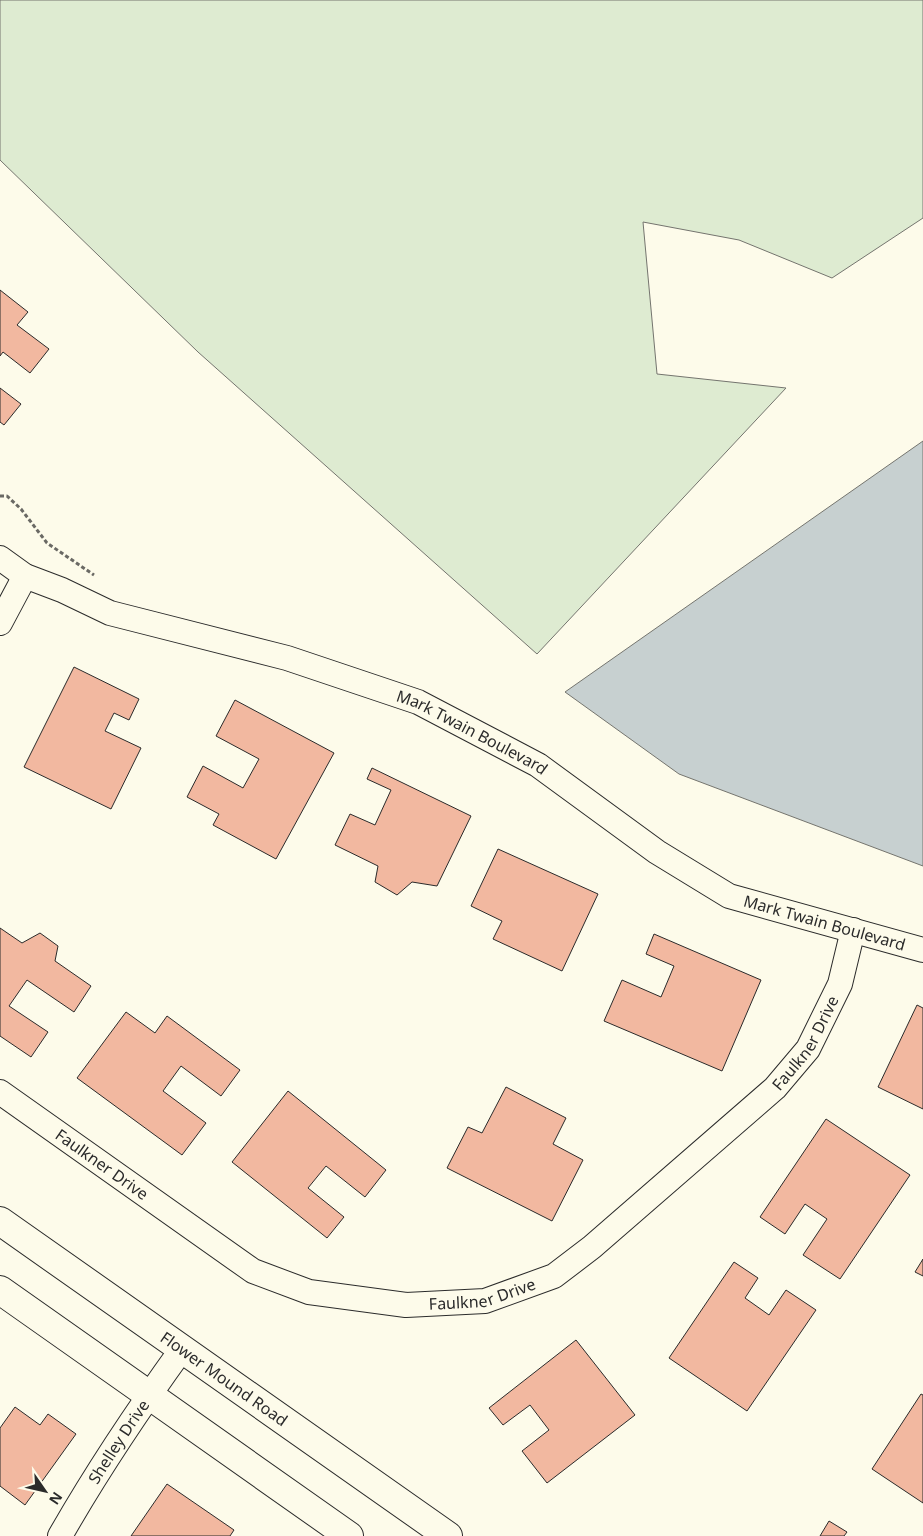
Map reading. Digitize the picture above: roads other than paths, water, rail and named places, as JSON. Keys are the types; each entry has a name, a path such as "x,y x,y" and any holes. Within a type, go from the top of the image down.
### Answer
{"main road":[{"name":"Flower Mound Road","path":"0,1221 448,1536"},
{"path":"0,1290 349,1536"}],"street":[{"name":"Mark Twain Boulevard","path":"0,558 25,576 62,590 110,613 287,658 418,702 538,765 657,852 729,896 923,950"},
{"path":"0,623 25,576"},
{"name":"Faulkner Drive","path":"0,1092 253,1271 309,1292 406,1306 485,1301 554,1276 592,1247 775,1088 808,1049 812,1041 840,984 853,930"},
{"name":"Shelley Drive","path":"60,1536 91,1483 182,1349"}]}
